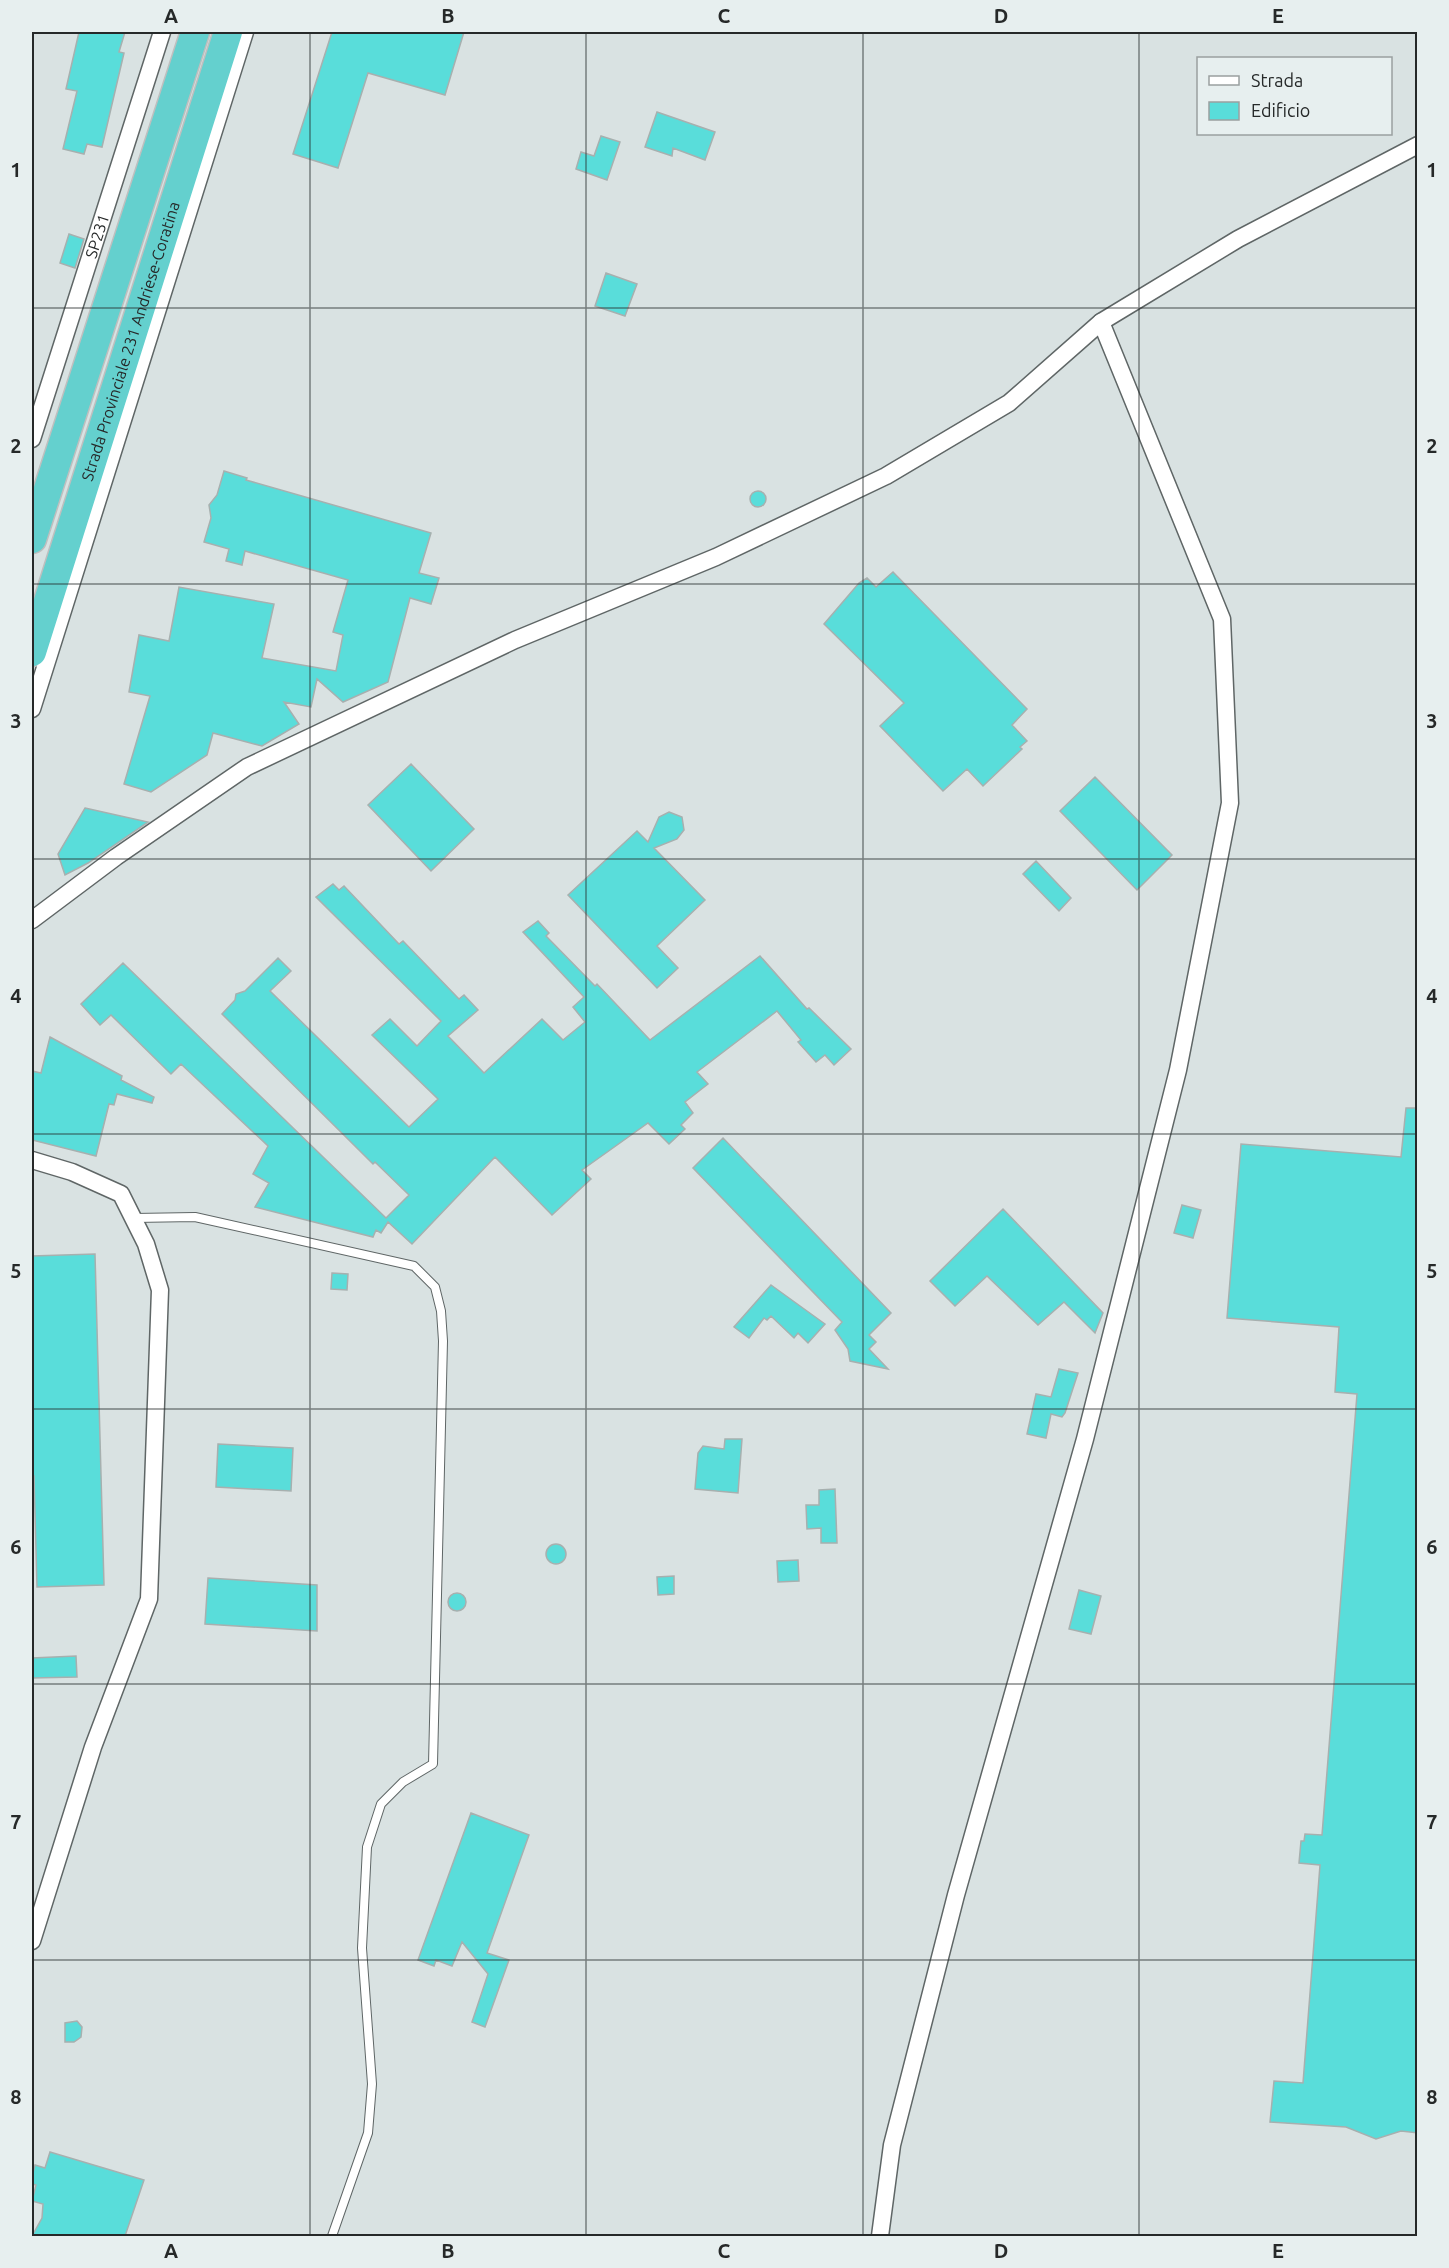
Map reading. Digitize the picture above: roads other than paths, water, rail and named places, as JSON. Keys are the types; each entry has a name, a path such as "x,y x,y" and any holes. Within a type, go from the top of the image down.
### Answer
{"highway":[{"name":"Strada Provinciale 231 Andriese-Coratina","path":"32,539 195,32"},
{"name":"Strada Provinciale 231 Andriese-Coratina","path":"32,652 228,32"}],"street":[{"name":"SP231","path":"32,439 162,32"},
{"path":"32,709 245,32"},
{"path":"32,920 116,857 247,767 515,640 716,557 886,476 1009,403 1101,322 1238,239 1418,145"},
{"path":"880,2236 895,2134 956,1895 1085,1440 1178,1070 1230,803 1222,620 1101,322"},
{"path":"32,1160 72,1172 121,1194 146,1244 160,1290 149,1599 93,1747 32,1941"}],"lane":[{"path":"133,1218 195,1217 414,1266 435,1287 441,1311 443,1341 433,1764 403,1782 381,1804 367,1847 362,1948 372,2084 368,2133 332,2236"}]}
